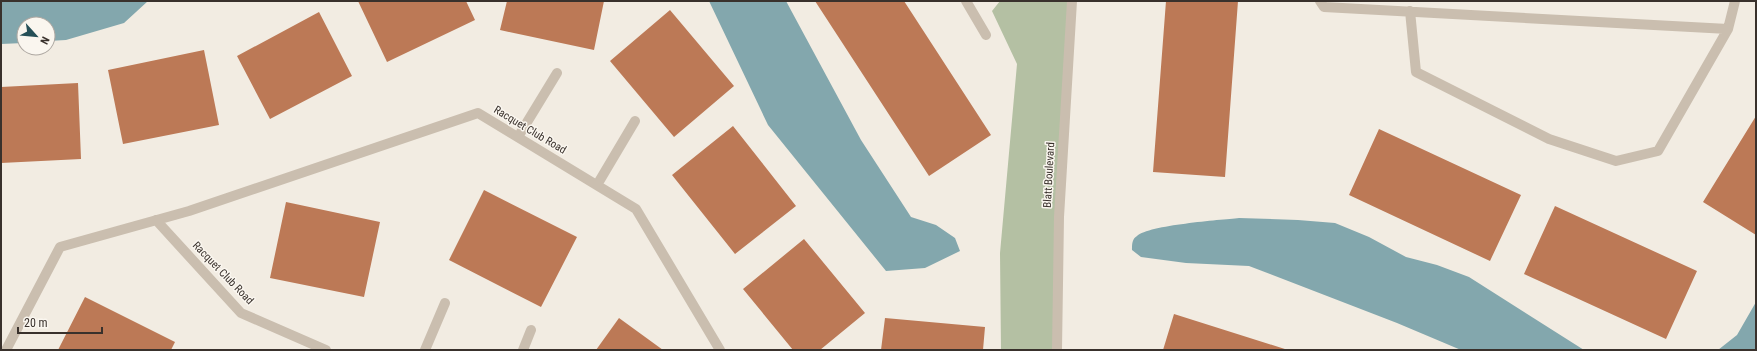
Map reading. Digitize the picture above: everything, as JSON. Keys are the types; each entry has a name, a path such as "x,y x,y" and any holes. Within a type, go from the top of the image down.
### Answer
{"street":[{"path":"966,1 986,35"},
{"name":"Blatt Boulevard","path":"1057,350 1059,216 1072,1"},
{"path":"1320,1 1324,7 1728,29"},
{"path":"1410,11 1416,72 1549,139 1616,161 1658,151 1728,29 1735,1"},
{"path":"518,137 557,73"},
{"name":"Racquet Club Road","path":"6,350 60,247 189,211 478,113 636,209 720,350"},
{"path":"597,185 635,121"},
{"name":"Racquet Club Road","path":"156,220 241,312 326,350"},
{"path":"425,350 445,303"},
{"path":"523,350 531,330"}],"green space":[{"path":"1000,1 1072,1 1057,350 1001,350 1000,253 1017,64 992,11"}],"water":[{"path":"1,1 148,1 124,23 66,40 56,41 56,16 16,16 16,43 1,44"},
{"path":"709,1 786,1 861,140 911,217 936,225 955,238 960,251 925,268 886,271 768,125"},
{"path":"1239,218 1335,223 1369,237 1406,257 1437,265 1469,277 1584,350 1461,350 1397,323 1249,266 1186,263 1141,257 1132,250 1133,240 1144,232 1170,226"},
{"path":"1756,302 1756,350 1718,350 1737,335"}],"building":[{"path":"358,1 466,1 475,20 387,62"},
{"path":"507,1 604,1 594,50 500,30"},
{"path":"815,1 904,1 991,135 929,176"},
{"path":"1166,1 1238,1 1225,177 1153,172"},
{"path":"670,10 734,86 674,137 610,61"},
{"path":"319,12 352,76 270,119 237,56"},
{"path":"204,50 219,125 123,144 108,70"},
{"path":"78,83 81,159 1,163 1,87"},
{"path":"1756,116 1756,235 1703,202"},
{"path":"733,126 796,206 735,254 672,175"},
{"path":"1379,129 1521,195 1490,261 1349,195"},
{"path":"484,190 577,237 541,307 449,260"},
{"path":"286,202 380,222 364,297 270,278"},
{"path":"1555,206 1697,271 1666,339 1524,274"},
{"path":"804,239 865,313 820,350 793,350 743,289"},
{"path":"85,297 175,342 171,350 58,350"},
{"path":"1174,314 1288,350 1163,350"},
{"path":"619,318 663,350 596,350"},
{"path":"885,318 985,327 983,350 881,350"}]}
